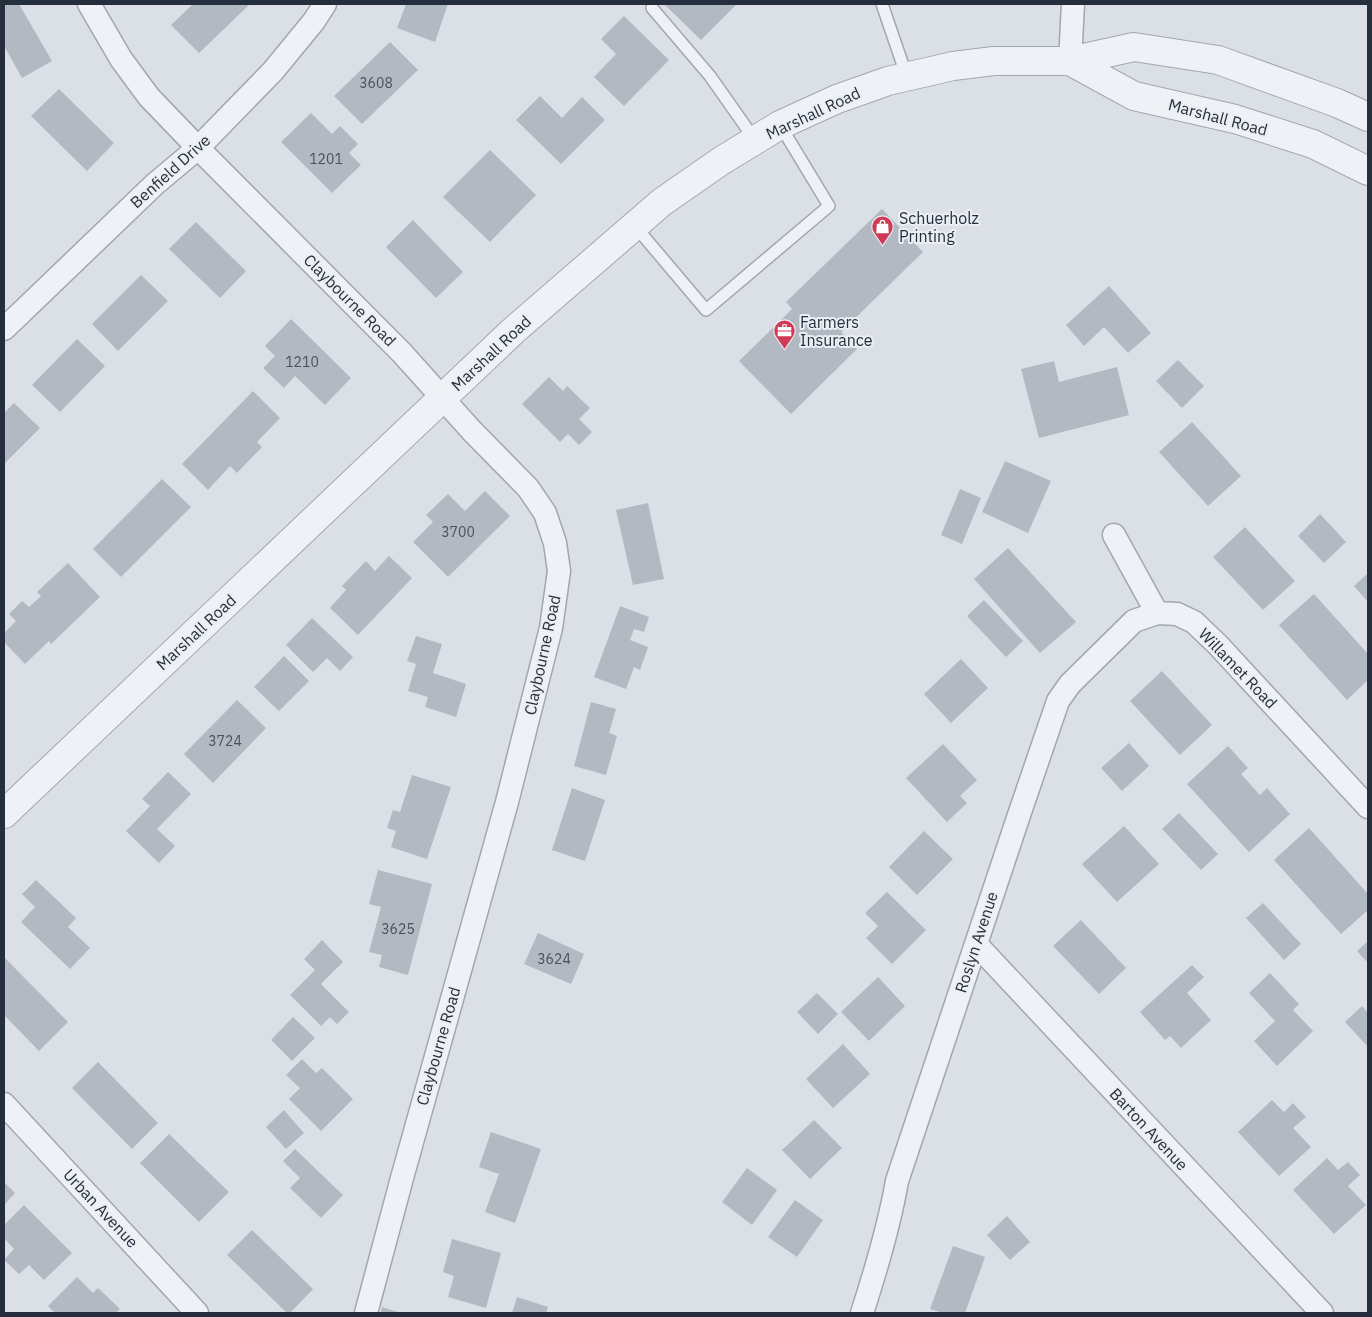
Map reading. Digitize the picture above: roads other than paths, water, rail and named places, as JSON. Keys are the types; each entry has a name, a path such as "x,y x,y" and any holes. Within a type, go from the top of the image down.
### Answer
{"street":[{"name":"Claybourne Road","path":"89,4 121,59 149,97 402,353 472,431 528,488 545,513 555,543 559,571 551,628 507,802 399,1187 366,1313"},
{"name":"Benfield Drive","path":"4,329 155,184 198,148 273,71 314,21 325,4"},
{"path":"1070,60 1073,4"},
{"name":"Marshall Road","path":"4,814 513,331 670,197 721,161 780,125 837,99 907,76 953,66 994,61 1070,60 1134,47 1218,60 1368,117"},
{"name":"Marshall Road","path":"1070,60 1134,96 1235,119 1313,144 1368,171"},
{"path":"1114,535 1156,613"},
{"name":"Willamet Road","path":"1156,613 1177,614 1194,622 1225,652 1368,807"},
{"name":"Roslyn Avenue","path":"862,1313 881,1253 897,1181 1058,701 1070,684 1134,622 1156,613"},
{"name":"Barton Avenue","path":"976,944 1322,1313"},
{"name":"Urban Avenue","path":"4,1104 198,1313"}],"lane":[{"path":"882,4 907,76"},
{"path":"652,8 710,76 755,140"},
{"path":"634,226 706,310 828,206 780,125"}],"place":[{"name":"Schuerholz Printing","path":"883,246"},
{"name":"Farmers Insurance","path":"784,350"}]}
